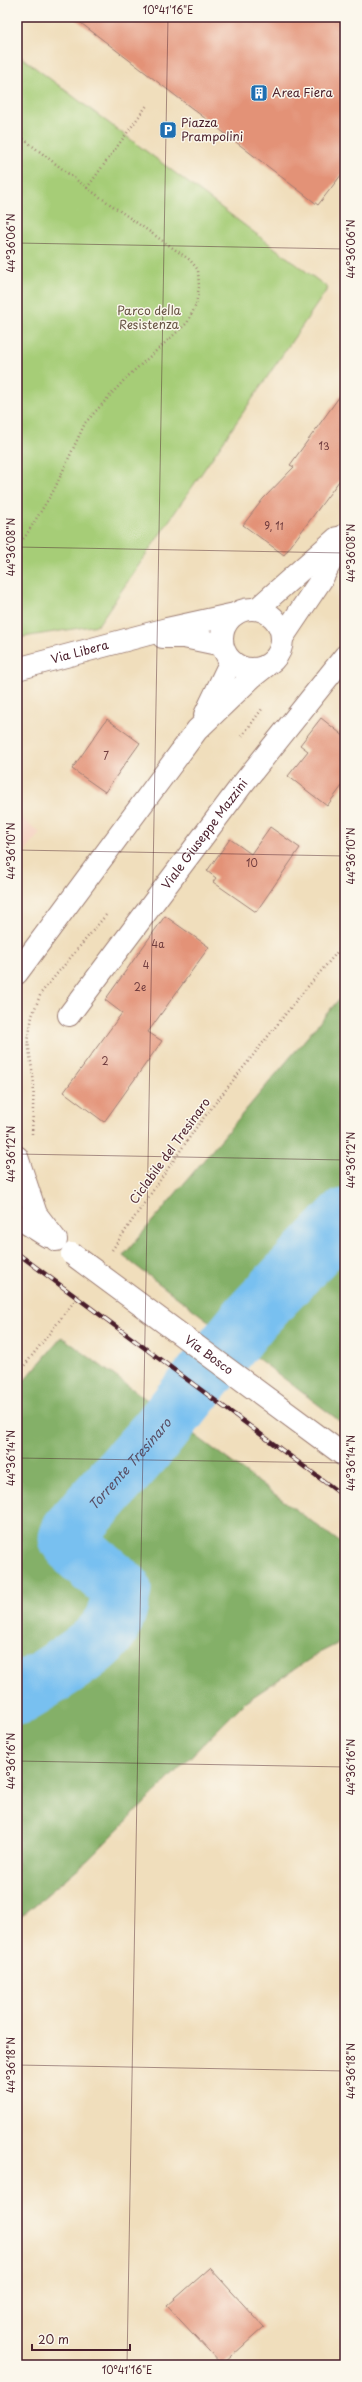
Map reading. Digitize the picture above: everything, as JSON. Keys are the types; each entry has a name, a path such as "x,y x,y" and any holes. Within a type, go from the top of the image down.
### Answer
{"street":[{"path":"257,609 345,530"},
{"path":"17,973 198,730 252,677 278,655 282,638 321,580 345,535"},
{"path":"198,730 226,653 224,627 235,614 242,611 257,609 267,613 275,620 280,628 282,638"},
{"name":"Via Libera","path":"17,669 167,629 235,614"},
{"name":"Via Libera","path":"144,636 184,637 226,653"},
{"path":"226,653 247,669 266,666"},
{"name":"Viale Giuseppe Mazzini","path":"69,1015 241,786 345,656"},
{"path":"17,1157 36,1214 64,1247"},
{"path":"17,1217 64,1247"},
{"name":"Via Bosco","path":"64,1247 345,1456"}],"path":[{"path":"88,188 148,104"},
{"path":"17,134 88,188 190,260 198,270 199,287 196,305 187,323 126,378 85,423 54,490 25,537 17,545"},
{"name":"Ciclabile del Tresinaro","path":"111,1251 198,1125 299,996 345,943"},
{"path":"17,1375 85,1287"}],"shaded area":[{"path":"17,814 40,833 17,862"}],"green space":[{"name":"Parco della Resistenza","path":"17,54 328,288 98,625 17,638"},
{"path":"345,992 345,1425 123,1256"},
{"path":"62,1337 345,1546 345,1640 319,1653 245,1702 89,1859 17,1920 17,1389"}],"building":[{"name":"Area Fiera","path":"73,17 345,17 345,170 318,205"},
{"path":"345,389 345,473 284,555 243,525 263,499 294,467 290,465"},
{"path":"321,718 345,737 345,782 327,806 288,776 308,751 300,745"},
{"path":"107,719 140,743 105,792 72,769"},
{"path":"270,827 300,848 256,912 213,882 216,878 207,871 230,839 251,854"},
{"path":"165,916 209,947 148,1032 162,1041 104,1122 64,1092 122,1013 105,1000"},
{"path":"210,2268 264,2327 222,2365 167,2306"}],"waterway":[{"name":"Torrente Tresinaro","path":"17,1696 76,1659 97,1642 112,1624 120,1601 122,1589 80,1553 68,1538 71,1530 156,1435 252,1316 345,1218"}],"railway":[{"path":"17,1253 345,1497"}],"place":[{"name":"Area Fiera","path":"259,93"},
{"name":"Piazza Prampolini","path":"168,130"}]}
